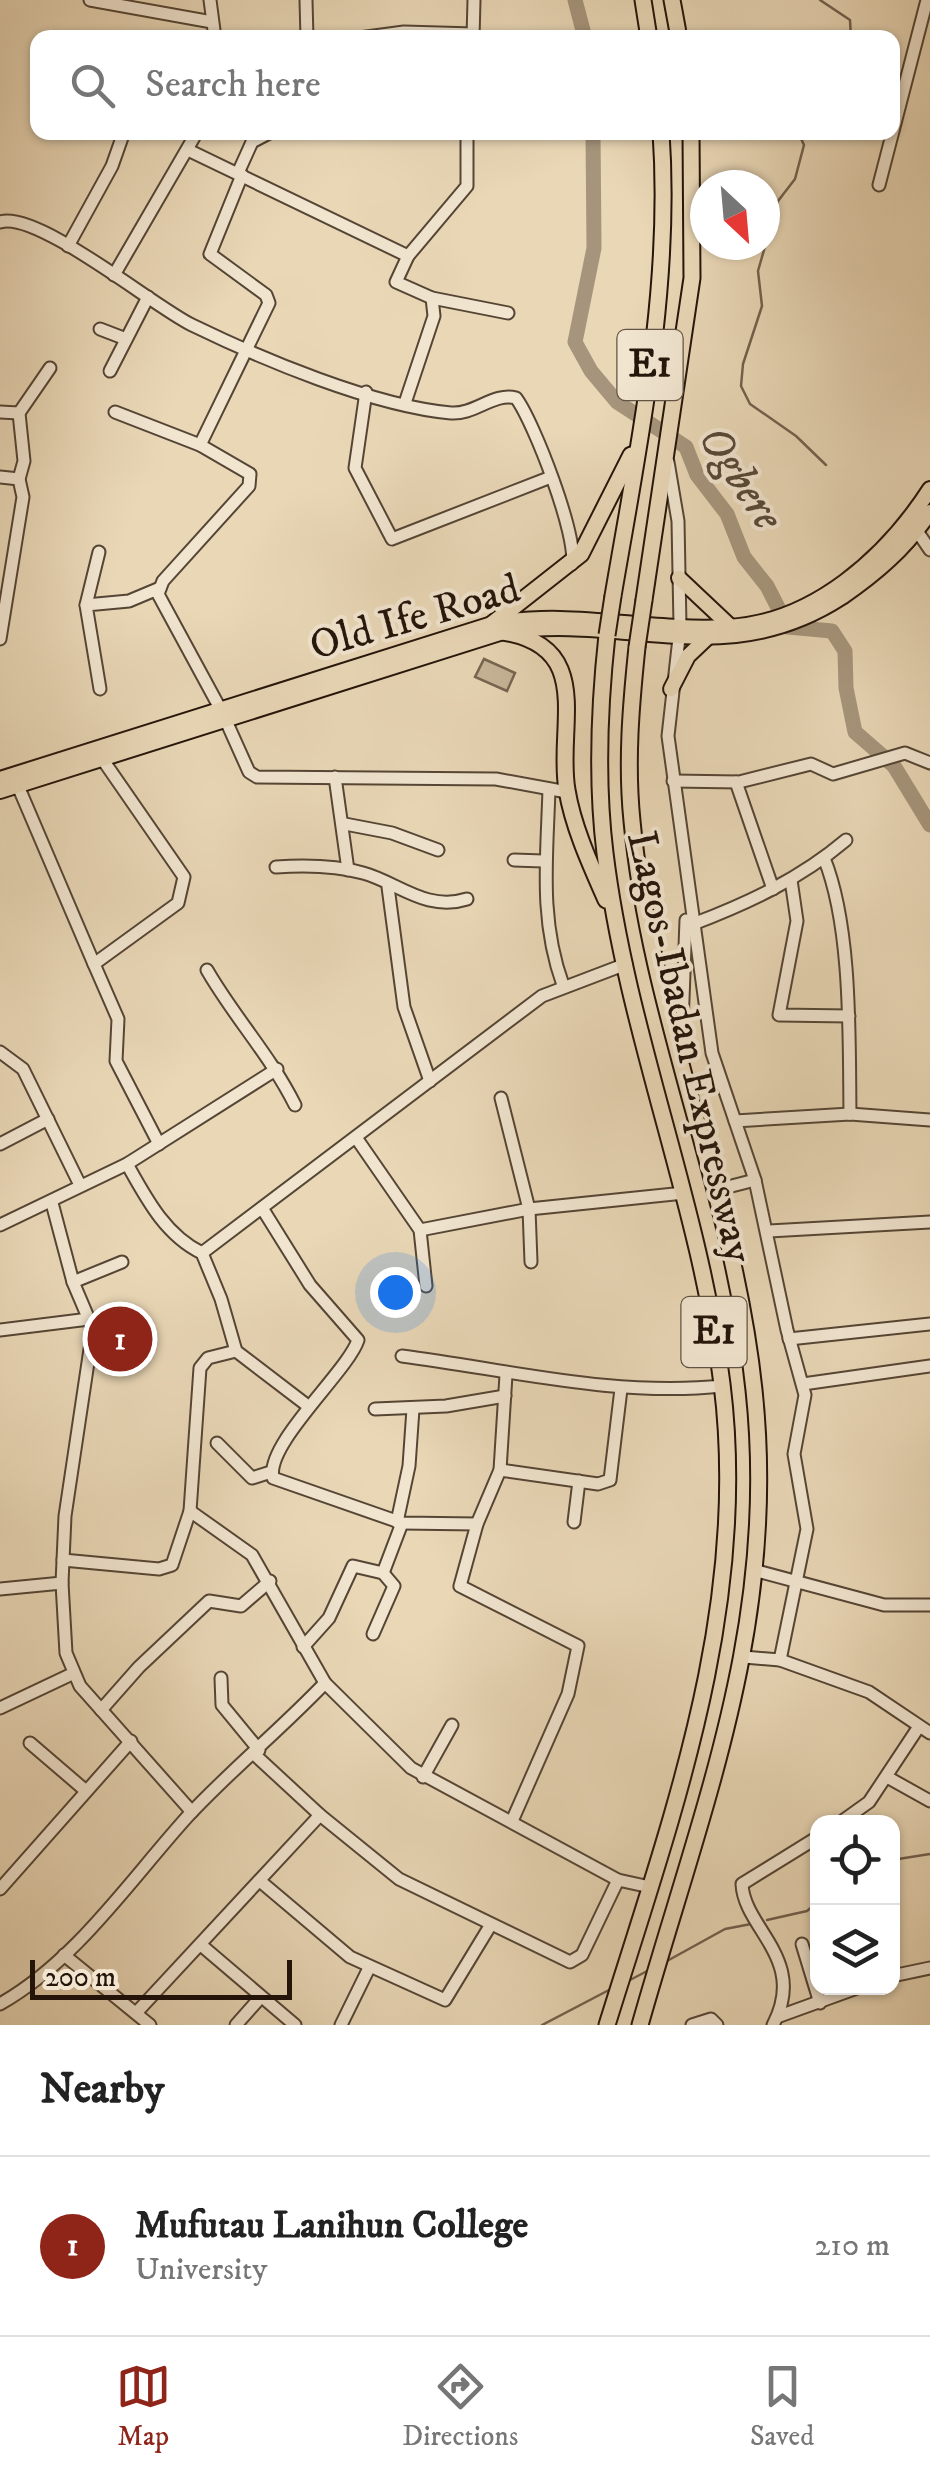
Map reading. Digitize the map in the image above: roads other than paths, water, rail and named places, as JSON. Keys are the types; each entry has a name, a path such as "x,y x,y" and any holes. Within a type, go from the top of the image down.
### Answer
{"highway":[{"path":"643,0 649,30"},
{"path":"672,0 677,30"},
{"name":"Lagos-Ibadan Expressway","path":"608,2025 698,1720 723,1594 728,1508 723,1386 706,1283 626,964 599,794 607,635 640,434 662,259 661,140"},
{"name":"Lagos-Ibadan Expressway","path":"640,2025 722,1749 744,1657 757,1571 760,1455 736,1268 649,925 632,820 630,733 637,647 692,278 691,140"},
{"path":"498,628 572,564 588,544 640,434"},
{"path":"498,628 531,638 561,668 568,685 567,792 618,926"}],"main road":[{"name":"Old Ife Road","path":"801,615 865,564 912,516 930,488"},
{"name":"Old Ife Road","path":"0,780 225,718 498,628 576,616 707,638 769,625 801,615 865,582 917,531 930,512"},
{"path":"679,578 692,595 732,627"},
{"name":"Old Ife Road","path":"679,632 769,625"},
{"path":"670,689 688,656 707,638"},
{"name":"Old Ife Road","path":"0,792 197,726"}],"street":[{"path":"90,0 212,22"},
{"path":"210,0 214,30"},
{"path":"306,0 308,30"},
{"path":"474,0 474,30"},
{"path":"900,114 925,33 927,0"},
{"path":"68,246 112,166 121,140"},
{"path":"114,275 193,140"},
{"path":"200,445 268,299 210,254 256,140"},
{"path":"467,140 467,186 408,256 396,282 432,298 508,313"},
{"path":"878,185 892,140"},
{"path":"188,150 408,256"},
{"path":"0,222 15,220 68,246 188,323 244,348 366,392 451,413 501,398 516,398 551,477 572,547 572,564"},
{"path":"110,371 148,297"},
{"path":"405,403 434,316 432,298"},
{"path":"100,329 126,339"},
{"path":"0,640 22,521 20,479 24,461 19,413 50,368"},
{"path":"366,392 355,468 392,539 551,477"},
{"path":"0,412 19,413"},
{"path":"86,604 129,601 160,588 251,481 242,466 115,412"},
{"path":"668,458 678,521 679,578 679,632 668,724 686,891 712,1053 755,1180 789,1340 806,1394 794,1454 808,1528 780,1660"},
{"path":"0,477 20,479"},
{"path":"917,531 930,550"},
{"path":"99,552 84,614 100,688"},
{"path":"160,588 161,603 225,718 249,772 257,777 496,779 567,792"},
{"path":"673,781 736,782 810,764 833,774 904,753 930,763"},
{"path":"94,964 114,946 162,917 178,903 184,887 184,877 102,760"},
{"path":"336,776 348,870"},
{"path":"736,782 774,888"},
{"path":"18,786 118,1020 116,1061 159,1144"},
{"path":"549,789 544,861 548,942 563,985"},
{"path":"345,824 392,833 438,850"},
{"path":"693,924 791,880 846,840"},
{"path":"824,858 836,887 849,1016 850,1114"},
{"path":"514,860 544,861"},
{"path":"276,867 348,870 369,874 388,887 452,904 467,899"},
{"path":"791,880 796,921 779,1015 849,1016"},
{"path":"388,887 404,1007 430,1081"},
{"path":"681,1057 686,891"},
{"path":"202,1253 563,985 626,964"},
{"path":"207,970 229,1008 245,1021 277,1069 295,1104"},
{"path":"0,1052 23,1069 80,1185"},
{"path":"0,1225 127,1164 277,1069"},
{"path":"501,1098 529,1209 531,1262"},
{"path":"736,1121 850,1114 930,1120"},
{"path":"0,1144 48,1119"},
{"path":"356,1139 420,1230 426,1286"},
{"path":"127,1164 150,1206 188,1246 202,1253 221,1298 236,1351 308,1406"},
{"path":"716,1190 755,1180"},
{"path":"420,1230 529,1209 684,1194"},
{"path":"52,1203 94,1344 64,1516 62,1584 72,1674 192,1812"},
{"path":"217,1443 252,1478 271,1472 308,1406 358,1340 310,1286 262,1208"},
{"path":"768,1231 930,1222"},
{"path":"73,1282 122,1262"},
{"path":"0,1330 88,1319"},
{"path":"789,1340 930,1324"},
{"path":"63,1560 166,1568 174,1560 190,1511 200,1368 208,1358 236,1351"},
{"path":"402,1356 506,1375 620,1389 669,1392 723,1386"},
{"path":"803,1384 930,1366"},
{"path":"506,1375 500,1470 477,1524 460,1586 578,1646 568,1694 512,1820"},
{"path":"500,1470 579,1481 610,1480 620,1389"},
{"path":"375,1409 505,1396"},
{"path":"383,1573 400,1522 413,1408"},
{"path":"271,1472 278,1482 400,1522 477,1524"},
{"path":"574,1522 579,1481"},
{"path":"190,1511 252,1556 270,1580 325,1683 423,1777 512,1820 618,1880 650,1887"},
{"path":"304,1647 329,1618 353,1566 383,1573 394,1586 373,1634"},
{"path":"757,1571 799,1578 884,1605 930,1604"},
{"path":"102,1710 139,1667 210,1601 241,1606 270,1580"},
{"path":"0,1590 62,1584"},
{"path":"744,1657 780,1660 870,1692 924,1731 869,1802 851,1815"},
{"path":"0,1708 72,1674"},
{"path":"221,1678 222,1706 256,1752 320,1815 409,1885 570,1962 578,1959 618,1880"},
{"path":"0,2004 38,1981 64,1956 192,1812 325,1683"},
{"path":"423,1777 452,1725"},
{"path":"0,1889 131,1741"},
{"path":"30,1743 86,1791"},
{"path":"887,1777 930,1802"},
{"path":"136,2013 320,1815"},
{"path":"810,1842 742,1884 780,1959 775,2021 841,1995"},
{"path":"260,1881 327,1939 369,1968 402,1978 445,2000 490,1926"},
{"path":"802,1944 820,2004"},
{"path":"201,1945 259,1999 294,2025"},
{"path":"64,1956 150,2025"},
{"path":"340,2025 369,1968"},
{"path":"900,1974 930,1968"},
{"path":"236,2025 259,1999"},
{"path":"692,2025 711,2019 716,2025"}],"waterway":[{"name":"Ogbere","path":"575,0 583,30"},
{"path":"820,0 850,20 851,30"},
{"name":"Ogbere","path":"593,140 594,248 575,342 591,371 617,402 686,447 697,475 727,514 744,557 767,586 788,627 832,631 845,651 846,688 855,732 894,766 930,825"},
{"path":"802,140 804,145 795,179 778,201 758,271 762,306 743,364 741,386 750,404 796,436 826,465"},
{"path":"900,1859 930,1854"},
{"path":"767,1920 807,1911 814,1905"},
{"path":"667,1961 725,1929 751,1924"},
{"path":"630,1980 651,1969"},
{"path":"542,2025 609,1990"}],"place":[{"name":"Mufutau Lanihun College","path":"120,1339"}]}
